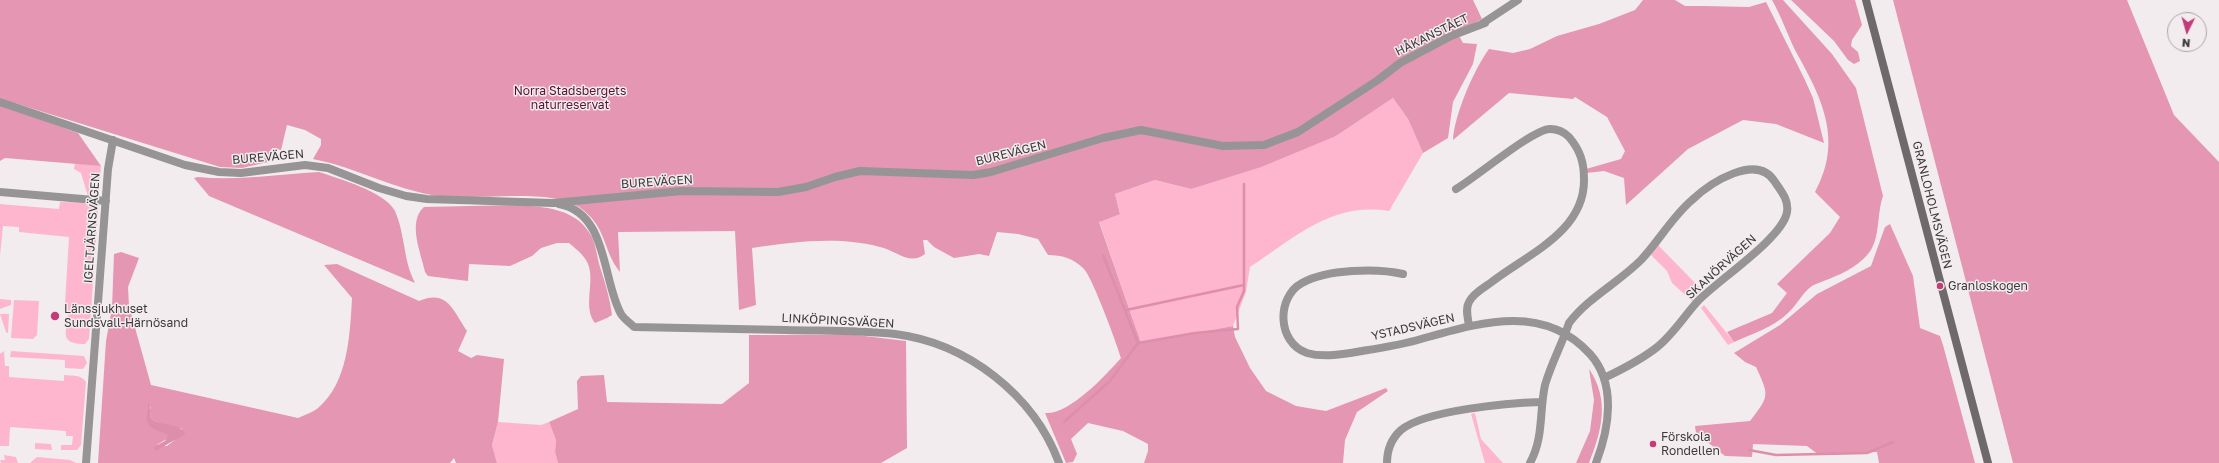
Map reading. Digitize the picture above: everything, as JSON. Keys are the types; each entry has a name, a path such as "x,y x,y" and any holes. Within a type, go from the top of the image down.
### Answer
{"street":[{"name":"HÅKANSTÅET","path":"1317,120 1378,80 1400,63 1451,36 1485,23 1518,0"},
{"name":"GRANLOHOLMSVÄGEN","path":"1866,0 1988,463"},
{"name":"BUREVÄGEN","path":"0,102 185,165 219,172 241,173 306,165 328,168 378,188 412,197 454,201 553,203 682,191 778,192 806,187 835,177 860,172 973,175 991,172 1103,138 1141,130 1223,146 1264,145 1282,139 1317,120"},
{"path":"1456,189 1534,134 1550,129 1563,132 1582,155 1584,170 1582,198 1568,226 1492,281 1469,301 1467,311 1469,326"},
{"name":"IGELTJÄRNSVÄGEN","path":"86,463 106,201 113,140"},
{"name":"SKANÖRVÄGEN","path":"1530,463 1537,449 1542,402 1546,382 1566,333 1568,324 1583,306 1641,260 1691,200 1702,192 1743,170 1756,168 1771,176 1787,201 1788,211 1785,219 1763,246 1698,301 1657,347 1629,367 1604,378"},
{"path":"0,192 106,201"},
{"name":"LINKÖPINGSVÄGEN","path":"553,203 571,207 591,227 598,239 614,296 622,315 634,327 896,334 935,344 975,362 1009,388 1032,415 1051,443 1058,463"},
{"name":"YSTADSVÄGEN","path":"1403,274 1389,271 1351,272 1314,277 1301,283 1287,298 1283,320 1286,332 1292,343 1307,353 1335,355 1395,346 1469,326 1503,320 1525,321 1566,333 1582,345 1598,363 1604,378 1608,406 1606,432 1596,463"},
{"path":"1387,463 1388,448 1400,431 1409,425 1436,416 1479,408 1511,403 1542,402"}],"shaded area":[{"path":"1393,98 1408,119 1423,153 1389,211 1368,210 1349,212 1332,217 1315,224 1250,267 1246,292 1233,326 1141,343 1099,221 1120,213 1115,194 1155,180 1191,189 1336,136"},
{"path":"75,163 101,166 99,191 94,196 88,196 81,173 74,169"},
{"path":"60,202 86,204 95,208 98,212 89,339 85,344 74,343 68,340 66,336 68,310 65,303 69,237 19,232 19,227 3,226 0,256 0,204 59,209"},
{"path":"1658,245 1702,290 1692,301 1672,283 1667,271 1651,255"},
{"path":"0,299 11,300 11,305 0,309"},
{"path":"14,300 39,301 37,335 33,339 11,338"},
{"path":"1704,305 1734,342 1728,345 1701,308"},
{"path":"0,314 9,314 8,333 6,332"},
{"path":"4,351 5,366 9,366 9,377 64,381 64,375 84,379 86,382 81,445 77,450 61,450 61,445 72,445 73,436 66,436 66,431 10,427 9,446 0,446 0,354"},
{"path":"11,351 84,356 87,363 83,369 65,368 65,360 10,357"},
{"path":"148,402 151,410 150,416 154,421 178,427 185,432 184,435 155,451 154,447 165,441 168,435 153,428 148,423"},
{"path":"1475,413 1481,439 1503,463 1485,463 1471,414"},
{"path":"498,422 541,425 549,422 556,440 555,452 558,463 497,463 492,445"},
{"path":"35,443 51,444 52,450 35,449"},
{"path":"4,455 16,457 18,463 1,463 0,460 5,460"},
{"path":"37,457 70,460 76,463 30,463"}],"green space":[{"name":"Norra Stadsbergets naturreservat","path":"0,0 1473,0 1482,19 1457,32 1463,43 1477,44 1473,64 1453,102 1448,138 1423,153 1408,119 1393,98 1336,136 1261,167 1191,189 1155,180 1115,194 1120,214 1099,222 1141,343 1233,326 1235,337 1250,368 1266,391 1296,406 1326,411 1386,388 1388,391 1357,412 1345,440 1343,463 1144,463 1148,451 1148,444 1123,431 1088,423 1071,439 1077,454 1073,462 1066,463 1045,413 1054,412 1065,408 1075,401 1096,384 1121,358 1098,297 1084,269 1076,262 1067,258 1048,255 1038,239 1018,234 997,232 989,256 979,254 954,258 934,247 927,240 923,240 925,254 914,259 880,247 848,242 800,242 752,248 756,305 739,310 735,231 618,232 620,272 614,264 595,222 579,207 567,201 535,196 450,197 415,191 347,168 313,159 321,145 321,139 305,130 287,125 281,150 272,148 268,162 242,168 220,167 0,98"},
{"path":"1643,0 1675,0 1685,6 1749,7 1766,2 1813,98 1824,143 1776,124 1743,120 1688,149 1626,205 1624,178 1604,171 1586,173 1586,169 1621,159 1625,151 1607,117 1575,97 1573,99 1509,93 1453,140 1457,118 1471,80 1489,49 1513,53 1530,49 1557,36 1599,24 1635,10"},
{"path":"1772,0 1783,0 1832,54 1856,88 1883,196 1876,238 1871,250 1863,260 1847,271 1812,286 1805,292 1791,310 1776,322 1762,330 1734,342 1727,332 1772,313 1787,293 1777,284 1830,233 1840,217 1815,192 1824,173 1828,154 1826,119 1805,67 1795,50"},
{"path":"1791,0 1855,0 1862,25 1852,40 1851,46 1858,52 1860,61 1854,64 1848,60 1834,41"},
{"path":"1893,0 2127,0 2174,115 2219,162 2219,463 2013,463"},
{"path":"0,105 78,133 101,166 5,158 0,161"},
{"path":"319,172 349,182 371,192 381,197 389,204 395,211 401,229 408,265 415,283 209,196 194,178 243,178"},
{"path":"517,205 549,208 559,211 578,220 586,227 595,244 609,297 612,315 595,323 589,303 590,274 588,263 569,243 557,243 541,248 532,256 510,266 469,264 468,281 428,276 425,272 418,247 416,229 416,221 419,213 424,207"},
{"path":"1890,224 1913,276 1920,328 1940,336 1975,463 1879,463 1877,452 1819,455 1807,446 1753,444 1752,457 1725,456 1696,433 1695,426 1750,421 1764,400 1765,390 1756,367 1745,362 1734,353 1780,325 1817,294 1871,266 1885,227"},
{"path":"121,252 139,258 128,287 129,306 151,385 298,418 316,410 328,398 336,385 346,358 352,298 324,265 337,264 419,301 429,298 443,300 449,304 467,331 458,351 471,358 477,355 504,359 498,422 492,445 497,463 456,463 454,458 450,463 98,463 106,341 112,308 114,254","holes":["151,406 150,416 154,421 182,429 175,440 167,446 157,445 168,438 168,434 147,416"]},
{"path":"749,335 856,335 906,341 907,448 881,463 558,463 555,452 556,440 549,422 578,409 577,381 581,376 604,375 607,402 722,404 749,383"},
{"path":"1589,369 1600,392 1602,415 1594,451 1589,463 1576,463 1590,431 1594,400"}],"waterway":[{"path":"1138,343 1195,333 1238,329 1237,307 1244,291 1244,184"},
{"path":"1064,422 1110,381 1138,343 1103,255"},
{"path":"1126,310 1244,285"},
{"path":"1749,450 1776,455 1867,453 1893,442"}],"place":[{"name":"Granloskogen","path":"1940,286"},
{"name":"Länssjukhuset Sundsvall-Härnösand","path":"55,316"},
{"name":"Förskola Rondellen","path":"1653,444"}]}
